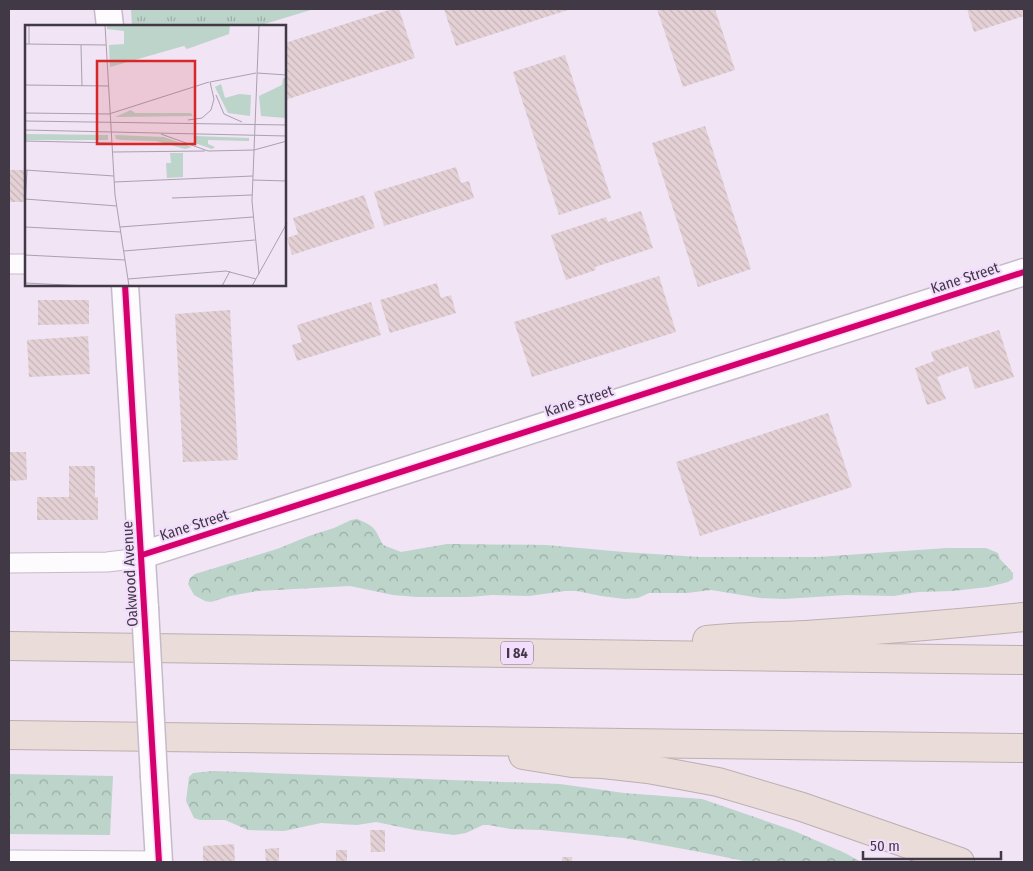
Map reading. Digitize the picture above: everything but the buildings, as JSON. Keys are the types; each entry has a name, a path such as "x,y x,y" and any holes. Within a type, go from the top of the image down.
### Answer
{"highway":[{"path":"636,654 724,638 804,635 1024,617"},
{"name":"I 84","path":"9,646 1024,660"},
{"path":"9,735 1024,748"},
{"path":"466,741 550,760 648,769 718,782 802,807 960,862"}],"street":[{"path":"108,9 110,25"},
{"path":"9,264 25,264"},
{"name":"Kane Street","path":"142,555 1024,272"},
{"name":"Oakwood Avenue","path":"126,286 159,862"},
{"path":"9,563 107,562 142,555"},
{"path":"9,860 159,862"}],"green space":[{"path":"131,9 314,9 261,25 132,25"},
{"path":"357,519 374,529 383,545 401,552 447,544 546,545 699,557 818,557 947,548 986,548 998,553 1000,559 1013,573 1013,579 988,587 953,591 918,592 894,596 846,595 784,599 760,598 711,590 687,593 649,593 638,598 625,599 577,591 529,596 417,597 393,595 350,586 258,591 230,596 211,602 194,595 188,584 190,578 195,574 277,549"},
{"path":"213,771 560,784 624,793 702,799 792,830 861,862 749,862 624,838 510,829 489,825 483,825 466,833 454,835 376,822 357,825 321,823 284,831 248,830 225,820 200,820 194,818 186,801 189,777 193,773"},
{"path":"9,774 113,776 110,835 9,834"}],"cycle path":[{"path":"142,555 1024,272"},
{"path":"125,286 159,862"}]}
